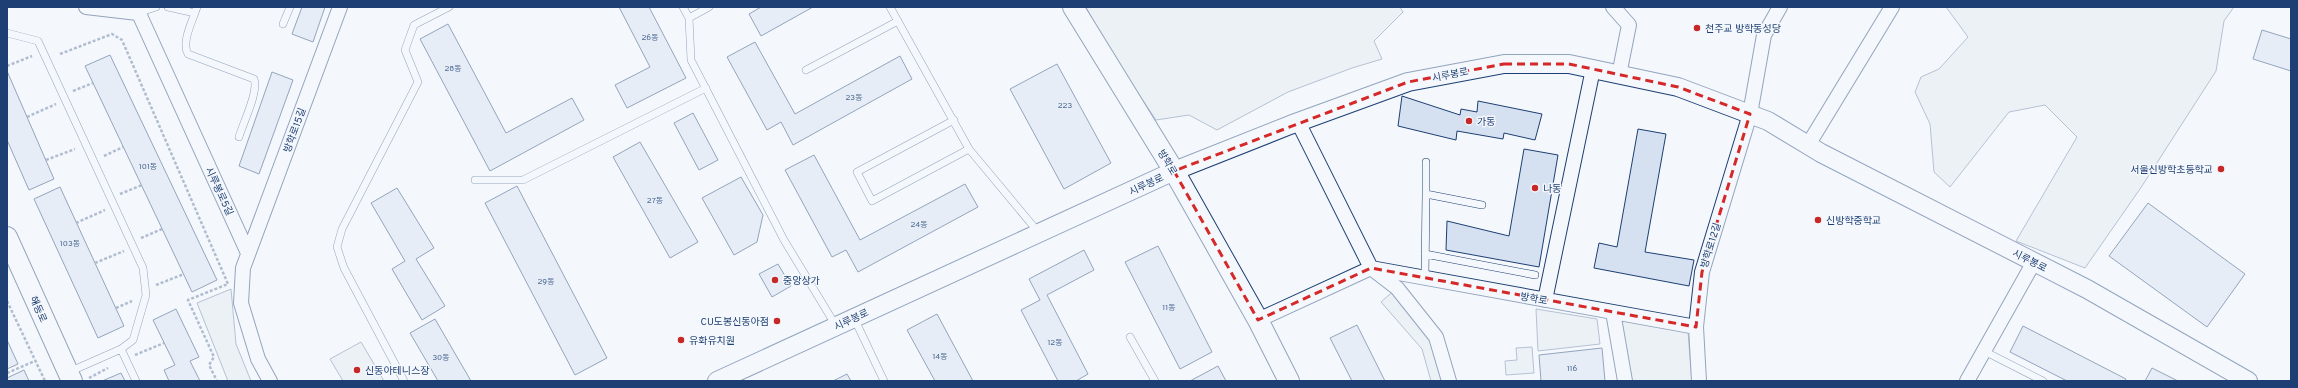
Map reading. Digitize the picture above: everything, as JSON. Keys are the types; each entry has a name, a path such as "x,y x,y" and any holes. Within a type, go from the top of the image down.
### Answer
{"main road":[{"name":"방학로","path":"1073,7 1174,171 1258,320 1289,381"},
{"name":"해등로","path":"7,237 70,377"}],"street":[{"path":"86,7 137,10"},
{"name":"방학로15길","path":"248,253 340,7"},
{"path":"1613,7 1629,25 1619,75"},
{"path":"1750,114 1764,35 1780,7"},
{"path":"1808,145 1892,7"},
{"name":"시루봉로5길","path":"137,10 248,253"},
{"name":"시루봉로","path":"717,381 1174,171 1298,122 1408,82 1504,64 1569,64 1593,69 1678,88 1768,121 1808,145 2087,289 2248,381"},
{"path":"1545,300 1593,69"},
{"name":"방학로12길","path":"1699,381 1696,327 1702,272 1750,114"},
{"path":"1298,122 1371,268 1397,288 1436,337 1449,381"},
{"path":"248,253 243,268 241,303 258,360 270,381"},
{"path":"1967,381 2034,262"},
{"path":"1258,320 1371,268"},
{"name":"방학로","path":"1371,268 1696,327"},
{"path":"1613,312 1625,381"}],"lane":[{"path":"137,10 156,7"},
{"path":"168,7 196,10 186,42 185,49 188,54 254,79 253,97 239,137"},
{"path":"283,24 290,7"},
{"path":"404,381 344,268 337,247 342,229 418,82 406,50 414,25 449,7"},
{"path":"683,7 689,18 691,60 784,240 836,326"},
{"path":"689,18 709,7"},
{"path":"890,7 969,148 1039,233"},
{"path":"806,70 898,21"},
{"path":"7,33 38,42 143,268 145,290 141,318 133,340 70,377"},
{"path":"475,180 523,180 706,88"},
{"path":"954,120 857,172 872,201 969,148"},
{"path":"1425,278 1426,162"},
{"path":"1426,194 1482,205"},
{"path":"1425,254 1535,275"},
{"path":"854,318 884,381"},
{"path":"1130,337 1155,381"},
{"path":"121,348 136,381"},
{"path":"1984,351 2043,381"}],"path":[{"path":"60,54 112,34 122,40 228,284 188,300 214,357 209,365 217,381"},
{"path":"7,66 43,52"},
{"path":"27,117 93,83"},
{"path":"46,160 86,145"},
{"path":"93,161 124,147"},
{"path":"110,198 142,185"},
{"path":"76,223 114,206"},
{"path":"95,263 162,229"},
{"path":"145,290 184,274"},
{"path":"7,300 45,381"},
{"path":"126,359 164,342"},
{"path":"7,373 35,361"}],"highlighted area":[{"path":"1504,64 1569,64 1678,87 1750,114 1702,272 1696,327 1371,268 1258,320 1174,171 1408,82"}],"shaded area":[{"path":"1086,7 1400,7 1403,12 1374,41 1382,59 1352,68 1288,92 1217,130 1189,115 1156,120 1107,47"},
{"path":"1946,7 2234,7 2224,21 2216,71 2142,186 2085,268 2016,241 2077,137 2045,105 2009,112 1950,187 1934,172 1930,124 1915,92 1921,77 1939,69 1968,37"},
{"path":"1397,288 1436,337 1448,381 1431,381 1422,349 1381,302"},
{"path":"231,289 236,344 251,381 228,381 197,303"},
{"path":"1536,309 1597,319 1600,344 1538,351"},
{"path":"1621,320 1688,332 1692,381 1632,381"},
{"name":"신동아테니스장","path":"361,342 384,381 343,381 330,359"},
{"path":"1532,347 1534,373 1506,375 1505,361 1517,360 1516,348"}],"building":[{"path":"302,7 325,7 313,42 292,34"},
{"path":"619,7 649,7 686,78 627,108 615,85 650,67"},
{"path":"761,7 813,7 761,36 749,14"},
{"path":"448,24 506,133 572,98 584,120 490,171 420,39"},
{"path":"2262,30 2291,39 2291,71 2253,59"},
{"path":"755,42 795,114 900,56 912,79 793,145 781,122 767,130 727,57"},
{"path":"110,55 217,280 192,292 85,66"},
{"path":"1057,64 1111,163 1064,189 1010,89"},
{"path":"7,71 54,179 29,190 7,140"},
{"path":"272,72 293,80 259,174 239,166"},
{"name":"가동","path":"1402,96 1460,115 1461,109 1477,112 1478,101 1542,114 1535,140 1504,133 1503,139 1457,131 1456,140 1398,126"},
{"path":"693,113 718,160 699,170 674,123"},
{"path":"1638,129 1666,134 1645,252 1694,260 1689,286 1594,268 1599,243 1617,247"},
{"path":"640,142 698,242 670,258 613,157"},
{"name":"나동","path":"1524,149 1558,155 1539,267 1446,250 1447,221 1509,236"},
{"path":"814,155 860,240 965,184 978,207 858,272 846,250 832,257 785,170"},
{"path":"741,177 763,215 757,242 734,255 702,198"},
{"path":"517,186 607,358 575,375 485,203"},
{"path":"60,187 124,326 98,338 34,199"},
{"path":"397,188 434,248 416,259 445,306 422,320 392,269 405,261 371,203"},
{"path":"2148,203 2245,274 2207,327 2109,256"},
{"path":"1158,246 1212,352 1180,369 1125,262"},
{"path":"1084,250 1094,270 1047,295 1088,374 1076,381 1058,381 1021,310 1040,300 1029,279"},
{"name":"중앙상가","path":"778,264 791,286 772,297 759,274"},
{"path":"176,309 199,357 190,361 200,381 169,381 164,370 175,365 153,320"},
{"path":"937,314 973,381 935,381 907,330"},
{"path":"435,319 471,381 438,381 410,333"},
{"path":"1357,325 1385,381 1352,381 1330,338"},
{"path":"2023,326 2126,379 2125,381 2067,381 2010,352"},
{"path":"7,340 18,364 7,369"},
{"path":"1602,348 1605,381 1541,381 1539,355"},
{"path":"1218,366 1226,381 1190,381"},
{"path":"2152,368 2178,381 2145,381"},
{"path":"24,370 29,381 7,381 7,378"},
{"path":"121,373 125,381 102,381"},
{"path":"847,374 851,381 833,381"}],"place":[{"name":"천주교 방학동성당","path":"1697,28"},
{"name":"가동","path":"1469,121"},
{"name":"서울신방학초등학교","path":"2221,169"},
{"name":"나동","path":"1535,188"},
{"name":"신방학중학교","path":"1818,220"},
{"name":"중앙상가","path":"775,280"},
{"name":"CU도봉신동아점","path":"777,321"},
{"name":"유화유치원","path":"681,340"},
{"name":"신동아테니스장","path":"357,370"}]}
